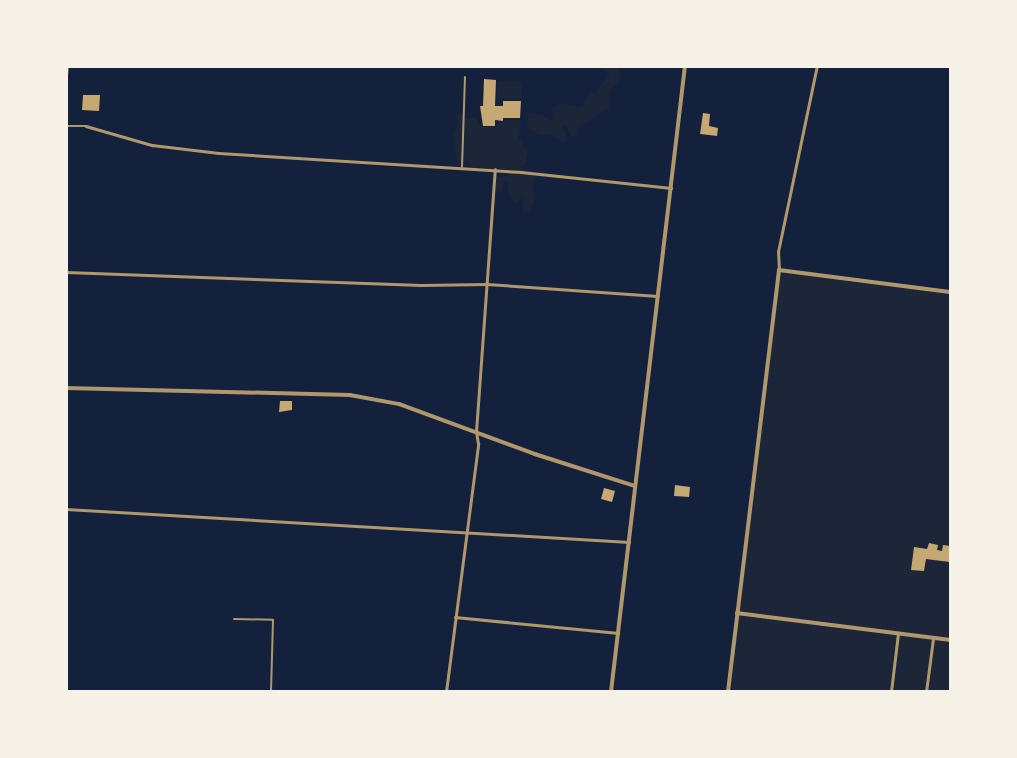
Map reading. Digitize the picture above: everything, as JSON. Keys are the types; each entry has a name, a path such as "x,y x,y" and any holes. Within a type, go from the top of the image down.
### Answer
{"street":[{"path":"66,76 67,66"},
{"path":"611,691 685,66"},
{"path":"728,691 781,239 817,66"},
{"path":"66,126 86,126 134,142 219,153 462,167 671,188"},
{"path":"446,691 478,444 476,432 495,170"},
{"path":"779,270 950,292"},
{"path":"66,272 421,285 487,284 658,296"},
{"path":"66,388 350,395 399,404 635,486"},
{"path":"66,509 629,542"},
{"path":"737,613 950,640"},
{"path":"455,617 618,633"},
{"path":"891,691 898,633"},
{"path":"926,691 933,637"}],"lane":[{"path":"462,167 465,77"},
{"path":"234,619 273,620 271,691"}],"shaded area":[{"path":"596,67 618,67 621,78 610,91 609,107 580,127 577,137 570,136 566,125 562,126 568,138 563,143 554,135 541,135 528,129 528,113 542,115 550,121 553,120 552,108 561,104 575,105 577,108 584,105 590,92 595,93 610,74"},
{"path":"498,81 522,82 522,99 497,98"},
{"path":"461,113 466,119 476,118 482,127 497,127 497,123 505,123 505,120 521,120 519,139 528,152 525,164 520,168 532,171 535,177 532,188 536,196 530,211 522,212 523,196 517,203 509,197 508,181 504,182 502,193 496,191 496,178 509,175 480,167 474,170 467,160 463,162 456,159 453,132 459,126 456,116"},
{"path":"779,270 950,292 950,691 728,692"}],"building":[{"path":"484,79 496,80 495,106 503,106 503,101 521,101 520,118 503,118 503,121 495,120 495,126 483,126 480,106 483,106"},
{"path":"83,95 100,95 99,111 82,110"},
{"path":"703,113 710,114 709,126 718,128 717,136 700,134"},
{"path":"280,401 292,401 292,410 279,412"},
{"path":"675,485 690,487 689,497 674,496"},
{"path":"604,488 615,491 612,502 601,499"},
{"path":"929,543 938,545 937,550 942,551 943,545 950,546 950,562 926,559 924,571 911,570 914,547 927,549"}]}
